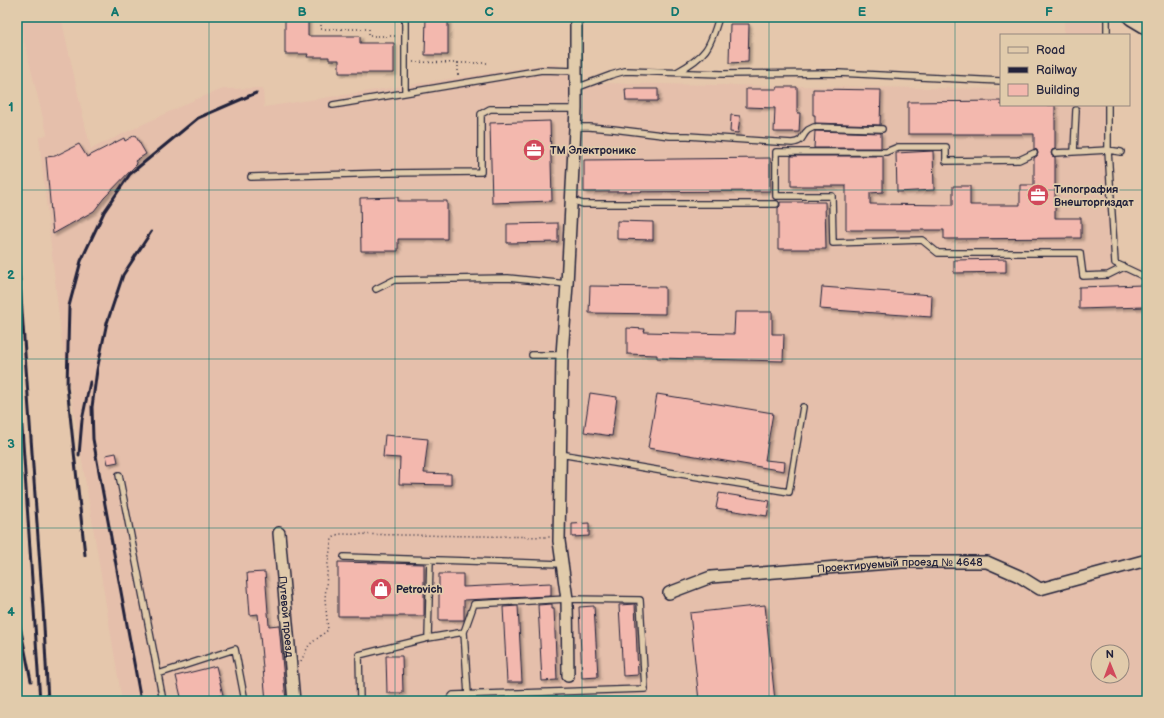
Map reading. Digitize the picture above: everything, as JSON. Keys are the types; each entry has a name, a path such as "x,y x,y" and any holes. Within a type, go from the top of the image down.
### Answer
{"street":[{"path":"568,676 567,599 559,541 560,454 562,355 576,109 576,17"},
{"path":"1132,17 1147,26"},
{"name":"Путевой проезд","path":"279,533 294,701"},
{"name":"Проектируемый проезд № 4648","path":"669,593 712,577 902,562 987,562 1019,576 1040,589 1147,560"}],"lane":[{"path":"405,17 405,92"},
{"path":"677,73 694,63 704,54 711,41 719,17"},
{"path":"1106,17 1107,34"},
{"path":"333,105 542,70 576,71"},
{"path":"576,88 611,75 625,72 838,73 1000,81"},
{"path":"1108,106 1108,150 1115,263 1147,278"},
{"path":"251,178 388,173 481,172 481,114 490,109 576,109"},
{"path":"1074,152 1076,110"},
{"path":"575,127 588,127 670,136 792,143 802,140 807,131 814,127 882,129"},
{"path":"1034,153 1019,160 946,161 946,146 898,147 886,152 776,152 776,196 832,196 834,243 922,240 938,253 1080,253 1083,276 1108,275 1124,267"},
{"path":"1055,153 1108,150 1121,152"},
{"path":"571,200 582,204 776,204"},
{"path":"376,289 394,280 508,278 567,284"},
{"path":"532,356 562,355"},
{"path":"560,454 790,492 803,407"},
{"path":"120,475 163,701"},
{"path":"344,557 562,564"},
{"path":"428,638 430,560"},
{"path":"448,701 453,695 468,695 645,689 640,600 567,599 474,604 464,632 468,695"},
{"path":"360,701 359,655 428,638 464,632"},
{"path":"158,674 235,649 245,701"}],"path":[{"path":"321,17 321,29 369,29 369,36 405,36"},
{"path":"405,62 488,63"},
{"path":"458,63 458,77"}],"shaded area":[{"path":"18,17 61,17 91,149 194,100 223,89 263,88 264,107 556,64 586,83 1000,89 1000,106 1104,106 1112,266 1147,268 1147,701 122,701 61,334 39,138 47,134"},
{"path":"1064,17 1101,17 1102,34 1064,34"}],"building":[{"path":"285,17 308,17 308,36 360,36 360,43 394,43 394,73 339,73 339,60 329,60 329,57 307,57 308,54 285,54"},
{"path":"426,17 448,17 448,55 425,55"},
{"path":"730,24 749,24 748,62 729,63"},
{"path":"777,87 797,87 797,113 800,113 799,132 774,132 775,108 746,107 746,89 777,89"},
{"path":"625,89 658,89 658,101 626,101"},
{"path":"813,89 881,90 880,125 815,123 815,115 813,115"},
{"path":"1000,101 1000,106 1055,106 1055,149 1052,150 1051,153 1052,156 1055,157 1055,218 1081,218 1081,238 944,239 944,230 846,230 846,186 791,186 791,156 883,156 883,192 870,193 870,204 953,205 953,186 970,186 970,205 1020,205 1020,185 1034,185 1034,158 1038,153 1037,150 1034,149 1034,134 908,134 908,102"},
{"path":"731,115 740,116 738,133 730,132"},
{"path":"550,121 552,201 492,203 490,123"},
{"path":"815,131 881,133 881,148 814,148"},
{"path":"135,135 146,154 135,161 137,164 104,198 94,211 53,234 46,157 55,156 79,144 87,157 124,138 125,141"},
{"path":"933,151 934,190 897,192 896,153"},
{"path":"770,158 770,191 584,192 584,160"},
{"path":"398,197 398,201 447,201 447,239 398,239 398,251 361,251 360,198"},
{"path":"780,202 825,202 826,249 778,249 778,208 780,206"},
{"path":"617,221 653,222 653,240 617,239"},
{"path":"558,223 558,242 507,243 507,224"},
{"path":"1006,259 1006,272 954,273 954,260"},
{"path":"1143,285 1144,307 1079,309 1079,287"},
{"path":"590,286 665,287 665,314 589,313"},
{"path":"822,287 932,295 931,317 820,309"},
{"path":"735,312 772,312 772,334 784,334 783,361 657,358 657,355 627,354 627,328 645,329 644,332 734,334"},
{"path":"590,393 617,397 612,436 584,432"},
{"path":"657,394 773,413 765,460 785,462 784,471 648,448"},
{"path":"385,435 428,439 424,473 451,474 451,485 399,484 400,458 383,457"},
{"path":"116,453 118,462 108,464 106,455"},
{"path":"719,493 770,501 767,516 716,508"},
{"path":"589,523 589,536 572,537 572,524"},
{"name":"Petrovich","path":"338,562 424,564 424,616 338,616"},
{"path":"265,572 269,626 279,625 286,701 266,701 258,614 250,615 247,573"},
{"path":"439,574 463,574 463,587 551,583 551,596 464,600 464,620 439,620"},
{"path":"552,604 552,609 554,609 557,680 542,681 538,605"},
{"path":"635,604 638,675 623,676 619,605"},
{"path":"765,605 775,701 699,701 690,613"},
{"path":"518,606 522,682 507,682 503,607"},
{"path":"594,606 598,677 582,678 579,607"},
{"path":"386,656 402,656 403,693 387,693"},
{"path":"216,666 223,695 195,701 182,701 176,676"}],"railway":[{"path":"85,555 67,386 69,306 81,261 104,212 130,174 198,118 256,93"},
{"path":"106,326 123,275 151,232"},
{"path":"17,240 43,608 48,701"},
{"path":"107,322 97,370 92,407 93,439 141,701"},
{"path":"17,352 40,701"},
{"path":"79,455 82,420 90,382"},
{"path":"17,611 31,681"}],"place":[{"name":"ТМ Электроникс","path":"534,150"},
{"name":"Типография Внешторгиздат","path":"1038,195"},
{"name":"Petrovich","path":"381,589"}]}
